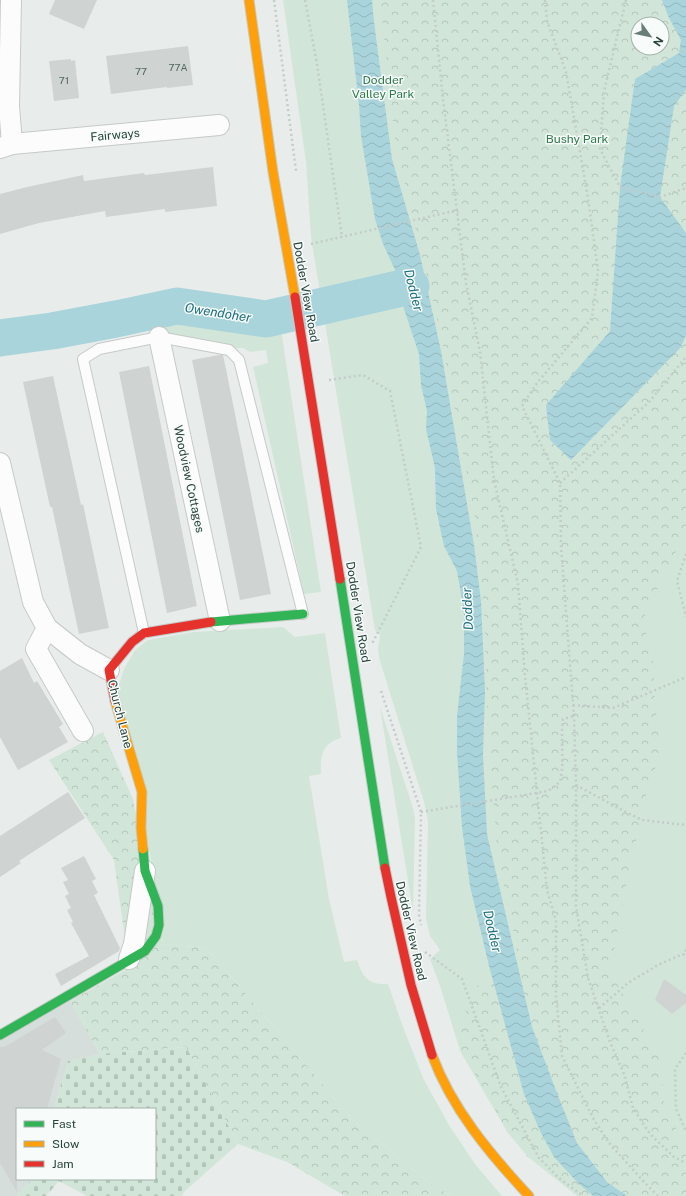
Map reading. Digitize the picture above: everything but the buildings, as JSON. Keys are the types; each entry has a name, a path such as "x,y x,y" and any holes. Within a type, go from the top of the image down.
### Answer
{"main road":[{"name":"Dodder View Road","path":"249,0 273,172 299,323 388,885 416,1002 425,1035 436,1066 468,1122 500,1165 529,1196"},
{"path":"144,633 220,621 303,614"},
{"name":"Church Lane","path":"144,633 132,642 109,670 115,703 142,792 141,828 145,871"},
{"name":"Church Lane","path":"0,1035 129,960"}],"street":[{"name":"Fairways","path":"11,0 9,106 6,146 219,125"},
{"name":"Woodview Cottages","path":"159,337 220,621"},
{"path":"0,463 32,602 47,628 80,654 109,670"},
{"path":"47,628 36,650 83,731"},
{"name":"Church Lane","path":"129,960 134,944 145,871"}],"lane":[{"path":"144,633 83,359 99,349 159,337 230,350 239,360 303,614"}],"path":[{"path":"305,0 317,64 342,237"},
{"path":"433,0 443,99 466,283 480,352 494,480 518,584 525,676 546,882 556,921 556,996 562,1056 593,1118 609,1143 658,1196"},
{"path":"545,0 547,22 566,72 588,198 598,271 592,318 537,383 522,406 560,483 561,546 574,716 576,785 576,906 588,978 610,1042 624,1074 633,1108 650,1134 674,1157 686,1163"},
{"path":"626,0 604,91 600,148 620,187 660,198 686,188"},
{"path":"311,244 458,210"},
{"path":"560,483 649,402 686,357"},
{"path":"329,380 363,375 390,391 406,476 418,526 421,547 372,644 374,651"},
{"path":"686,554 677,581 686,617"},
{"path":"573,705 613,708 686,677"},
{"path":"379,686 382,700 421,812 419,915 421,930"},
{"path":"421,812 548,791 560,782 563,770 563,719 574,716"},
{"path":"576,785 642,820 686,825"},
{"path":"424,945 425,952 462,979 500,1087 539,1158 559,1178 583,1196"},
{"path":"599,1008 628,983 658,965 683,954 686,950"},
{"path":"419,957 425,952"},
{"path":"683,954 686,957"},
{"path":"686,1053 675,1069 676,1109 686,1131"}],"shaded area":[{"path":"70,1001 100,1054 68,1062 54,1108 16,1108 16,1180 31,1180 17,1196 0,1196 0,1040"}],"green space":[{"name":"Dodder Valley Park","path":"283,0 686,0 686,1196 508,1133 460,1051 430,959 440,950 430,936 426,919 428,821 424,802 379,658 378,649 380,635 375,630 311,237 306,162"},
{"name":"Bushy Park","path":"380,0 686,0 686,531 643,619 653,663 655,706 663,755 650,777 624,895 610,972 660,1058 664,1105 686,1148 686,1196 577,1196 528,1157 508,1133 458,1044 471,989 520,965 497,850 488,730 484,613 475,518 440,331 396,147"},
{"path":"177,310 241,324 267,325 280,323 321,592 304,594 253,367 268,363 266,350 250,352 243,348 231,348 159,331"},
{"path":"283,627 295,637 325,633 341,738 330,743 326,747 322,756 321,774 309,776 329,899 344,962 357,960 367,979 376,983 388,984 424,1080 449,1125 475,1164 502,1196 451,1196 428,1182 351,1118 207,948 162,944 151,860 118,688 124,669 135,650 148,640 194,632"},
{"path":"380,707 413,808 415,819 413,912"},
{"path":"103,732 133,799 162,944 207,948 351,1118 428,1182 451,1196 345,1196 287,1162 238,1144 186,1047 100,1054 70,1001 129,968 114,860 49,760"},
{"path":"186,1047 238,1144 184,1192 182,1196 87,1196 59,1181 46,1196 17,1196 31,1180 156,1180 156,1108 54,1108 68,1061 100,1054"}],"water":[{"name":"Dodder","path":"347,0 372,0 392,159 420,255 441,351 474,545 481,601 485,691 483,755 487,834 532,1027 577,1143 607,1182 627,1196 593,1196 578,1183 554,1157 541,1133 524,1094 489,966 470,886 462,827 457,752 457,716 464,654 464,611 457,571 444,546 436,509 435,468 426,429 427,411 421,385 419,354 404,309 401,289 396,272 383,244 375,219 361,136"},
{"path":"662,0 686,0 686,90 674,106 660,197 686,233 686,335 681,347 571,460 550,440 546,405 610,331 620,187 635,79 679,53 681,40 670,20 670,16 668,16"}],"waterway":[{"name":"Owendoher","path":"0,338 52,331 177,306 266,319 411,286"}],"traffic: fast":[{"path":"340,579 385,868"},
{"path":"211,622 303,614"},
{"path":"0,1035 145,951 156,936 159,925 158,906 145,871 143,849"}],"traffic: slow":[{"path":"249,0 273,172 295,297"},
{"path":"115,701 142,792 141,828 143,849"},
{"path":"432,1055 450,1094 473,1130 500,1164 529,1196"}],"traffic: jam":[{"path":"295,297 340,579"},
{"path":"115,701 109,670 132,642 144,633 211,622"},
{"path":"385,868 411,985 432,1055"}]}
